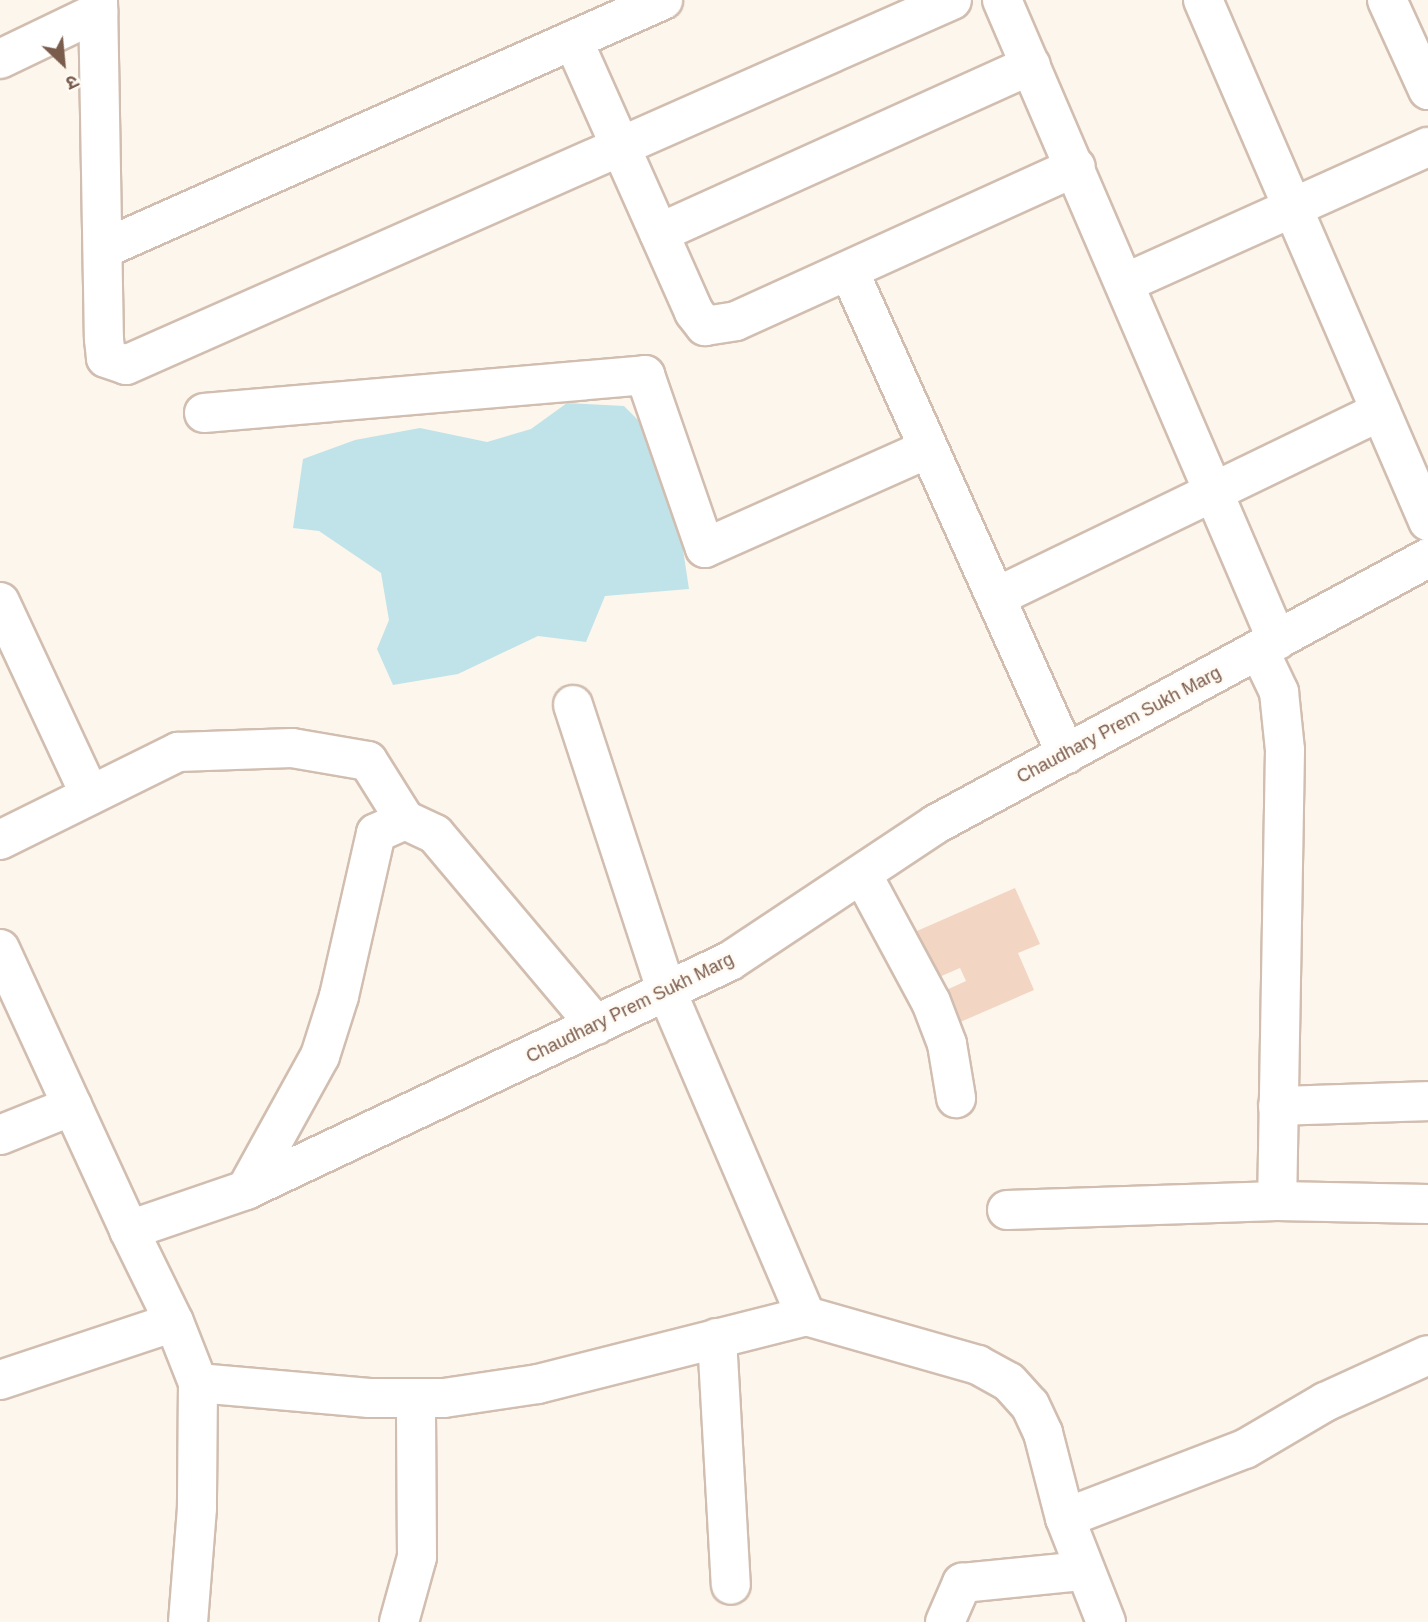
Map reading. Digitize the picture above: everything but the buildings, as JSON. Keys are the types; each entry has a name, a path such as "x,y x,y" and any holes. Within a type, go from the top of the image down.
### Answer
{"street":[{"path":"103,249 573,40 603,12 663,0"},
{"path":"0,59 98,6 106,358 126,365 952,0"},
{"path":"1002,0 1215,493 1268,645 1279,692 1285,750 1277,1200"},
{"path":"1203,0 1428,521"},
{"path":"1387,0 1428,90"},
{"path":"573,40 694,312 705,326 736,321 1076,167"},
{"path":"659,233 1031,65"},
{"path":"1125,283 1428,147"},
{"path":"849,271 1066,754"},
{"path":"204,413 645,375 705,548 927,449"},
{"path":"996,597 1380,411"},
{"name":"Chaudhary Prem Sukh Marg","path":"129,1230 246,1190 730,961 936,824 1428,558"},
{"path":"0,602 90,795"},
{"path":"573,705 667,992 806,1316"},
{"path":"0,840 178,752 292,748 368,761 405,820 435,834 596,1026"},
{"path":"246,1190 320,1056 339,996 376,833 405,820"},
{"path":"862,874 931,1002 947,1044 956,1098"},
{"path":"0,949 174,1322 198,1383 197,1508 188,1622"},
{"path":"1278,1107 1428,1101"},
{"path":"0,1135 72,1106"},
{"path":"1007,1210 1277,1200 1428,1204"},
{"path":"198,1383 416,1398 538,1384 806,1316 978,1364 1009,1382 1030,1405 1043,1433 1065,1517 1083,1571 1107,1622"},
{"path":"0,1380 174,1322"},
{"path":"718,1338 731,1585"},
{"path":"1065,1517 1245,1449 1325,1402 1428,1355"},
{"path":"399,1622 417,1557 416,1398"},
{"path":"945,1622 962,1583 1083,1571"}],"water":[{"path":"567,403 624,406 641,423 676,503 689,589 605,596 586,642 538,636 458,674 393,685 377,649 389,620 381,573 319,531 293,528 303,459 355,440 420,428 487,442 531,429"}]}
